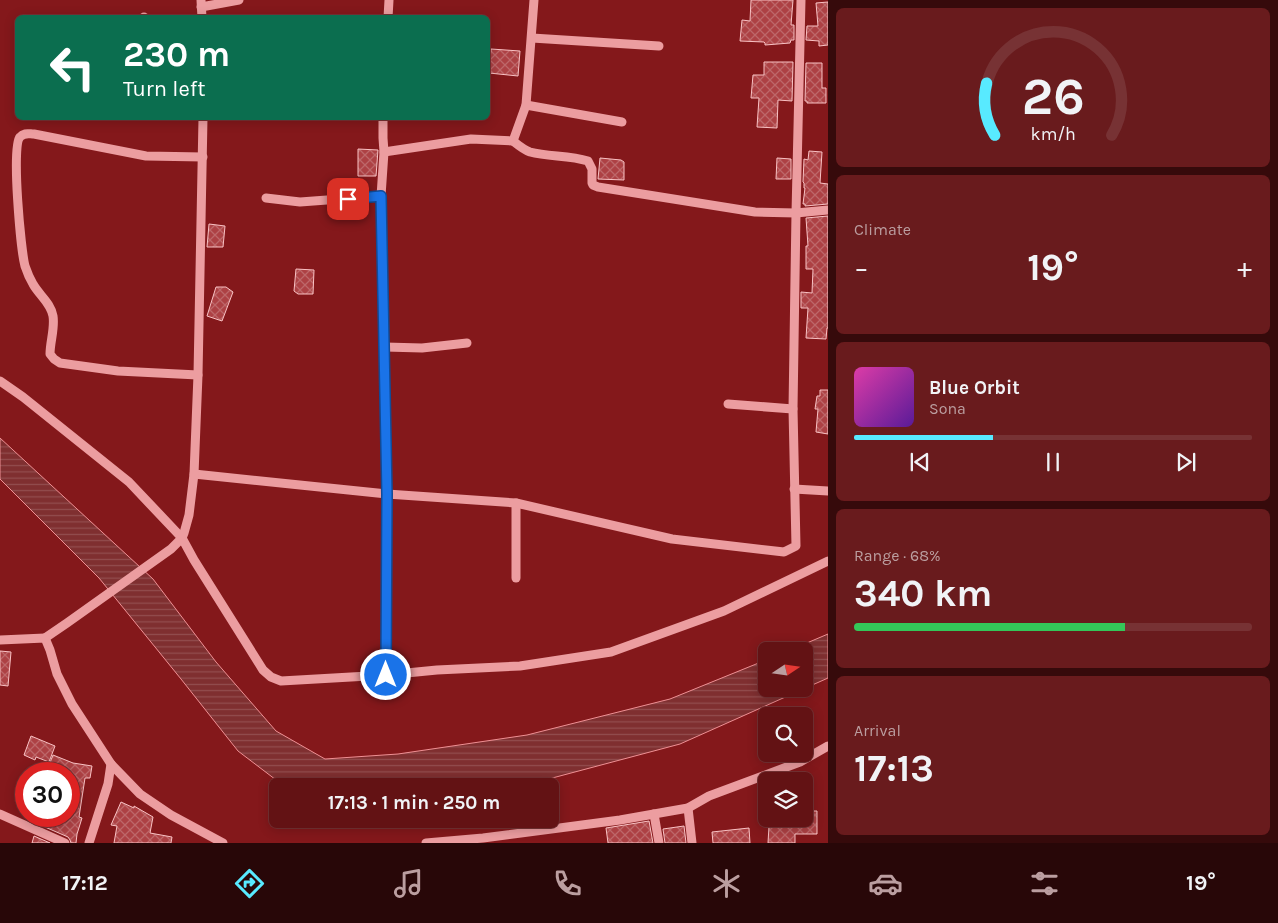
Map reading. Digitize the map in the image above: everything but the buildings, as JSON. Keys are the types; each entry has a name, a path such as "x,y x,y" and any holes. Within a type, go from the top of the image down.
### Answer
{"street":[{"path":"201,3 239,0"},
{"path":"388,15 389,0"},
{"path":"513,141 526,105 534,0"},
{"path":"194,474 387,494 516,503 672,539 784,552 796,546 793,408 802,0"},
{"path":"532,38 659,46"},
{"path":"526,105 622,122"},
{"path":"0,640 45,638 171,549 182,538 189,515 194,474 203,120"},
{"path":"383,120 384,152 381,196 387,494 386,675"},
{"path":"198,375 118,371 60,363 54,360 50,354 54,317 51,307 32,284 22,252 16,169 18,140 24,134 34,134 146,156 203,157"},
{"path":"384,152 471,139 513,141 528,151 581,158 588,161 592,169 592,183 598,187 755,212 796,213 828,210"},
{"path":"266,198 300,202 381,196"},
{"path":"384,347 422,348 467,344"},
{"path":"0,381 24,397 129,482 182,538 263,670 271,677 281,681 520,666 611,652 724,611 828,561"},
{"path":"728,404 793,408"},
{"path":"794,489 828,491"},
{"path":"516,503 516,578"},
{"path":"45,638 57,674 72,704 111,764 140,794 171,815 223,843"},
{"path":"426,843 483,841 688,808 709,796 800,762 828,746"},
{"path":"89,843 108,784 111,764"},
{"path":"688,808 692,843"},
{"path":"0,814 65,843"},
{"path":"654,814 659,843"}],"shaded area":[{"path":"0,438 153,579 216,662 276,731 325,759 398,754 527,735 670,699 758,663 758,698 783,698 763,707 758,707 758,709 680,744 552,778 273,778 238,751 99,578 0,479"},
{"path":"828,634 828,678 813,685 813,642 809,642"}],"route":[{"path":"348,199 381,196 387,494 386,675"}]}
